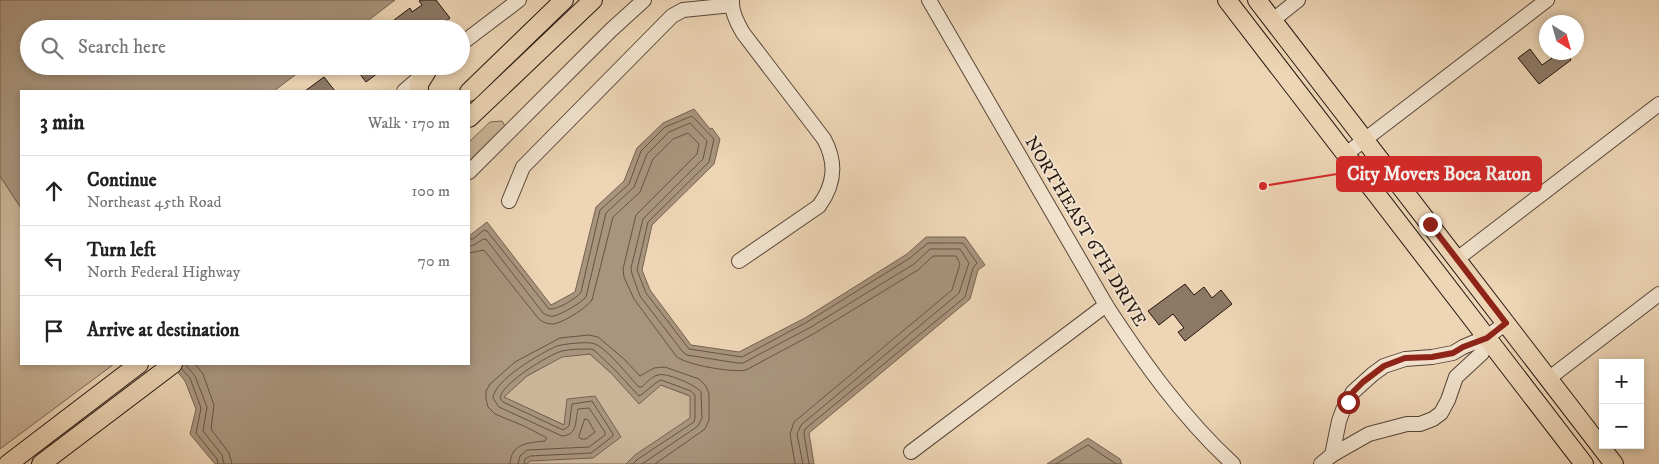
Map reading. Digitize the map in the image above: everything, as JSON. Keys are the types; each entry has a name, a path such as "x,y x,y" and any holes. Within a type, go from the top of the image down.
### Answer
{"main road":[{"path":"470,91 564,0"},
{"path":"470,117 593,0"},
{"path":"1227,0 1584,464"},
{"path":"1257,0 1614,464"},
{"path":"418,90 419,84 426,75"},
{"path":"8,464 138,365"},
{"path":"41,464 172,365"}],"street":[{"path":"470,37 519,0"},
{"path":"470,171 611,30 644,0"},
{"name":"NORTHEAST 6TH DRIVE","path":"929,0 1106,305 1134,349 1192,422 1233,464"},
{"path":"1272,20 1298,0"},
{"path":"1346,154 1547,0"},
{"path":"509,201 523,166 672,16 683,10 732,2 737,23 743,33 824,139 833,161 833,174 829,191 819,206 739,261"},
{"path":"405,90 423,75"},
{"path":"1457,259 1659,104"},
{"path":"1548,379 1659,294"},
{"path":"910,452 1106,305"},
{"path":"1332,455 1339,421 1345,407 1353,392 1372,374 1395,361 1405,358 1444,356 1487,338 1506,323"},
{"path":"1321,464 1332,455 1369,434 1407,424 1420,424 1433,419 1441,413 1448,400 1456,376 1482,353 1487,338"}],"shaded area":[{"path":"502,121 505,126 470,160 470,141 490,122"},
{"path":"0,176 20,206 20,365 113,365 0,449"},
{"path":"590,354 611,373 661,385 690,396 755,464 526,464 564,425 503,397 527,376 562,356"},
{"path":"81,417 84,422 45,453 44,451 62,432"}],"water":[{"path":"0,0 395,0 369,20 20,20 20,75 295,75 275,90 20,90 20,206 0,176"},
{"path":"694,109 720,139 714,164 652,225 642,270 650,290 691,345 739,352 805,318 907,254 926,237 965,237 985,265 978,270 970,299 809,433 814,464 626,464 635,455 690,418 690,396 661,385 639,404 611,373 590,354 562,357 527,376 504,397 564,425 567,399 595,396 621,437 593,458 530,461 526,464 215,464 190,434 196,409 185,381 172,365 470,365 470,235 487,222 551,305 575,292 596,207 624,181 637,148 663,123"},
{"path":"1088,438 1120,459 1122,464 1047,464"}],"building":[{"path":"436,0 450,18 447,20 394,20 410,8 412,12 422,5 419,1"},
{"path":"1530,49 1542,65 1549,60 1571,60 1539,84 1518,58"},
{"path":"361,75 375,75 366,82"},
{"path":"324,77 334,90 306,90"},
{"path":"1185,284 1194,295 1204,287 1212,298 1221,290 1232,304 1185,341 1178,332 1184,328 1173,314 1159,325 1148,311"}],"place":[{"name":"City Movers Boca Raton","path":"1263,186"}],"route":[{"path":"1348,402 1353,392 1372,374 1384,366 1405,358 1444,356 1453,353 1487,338 1506,323 1430,224"}]}
